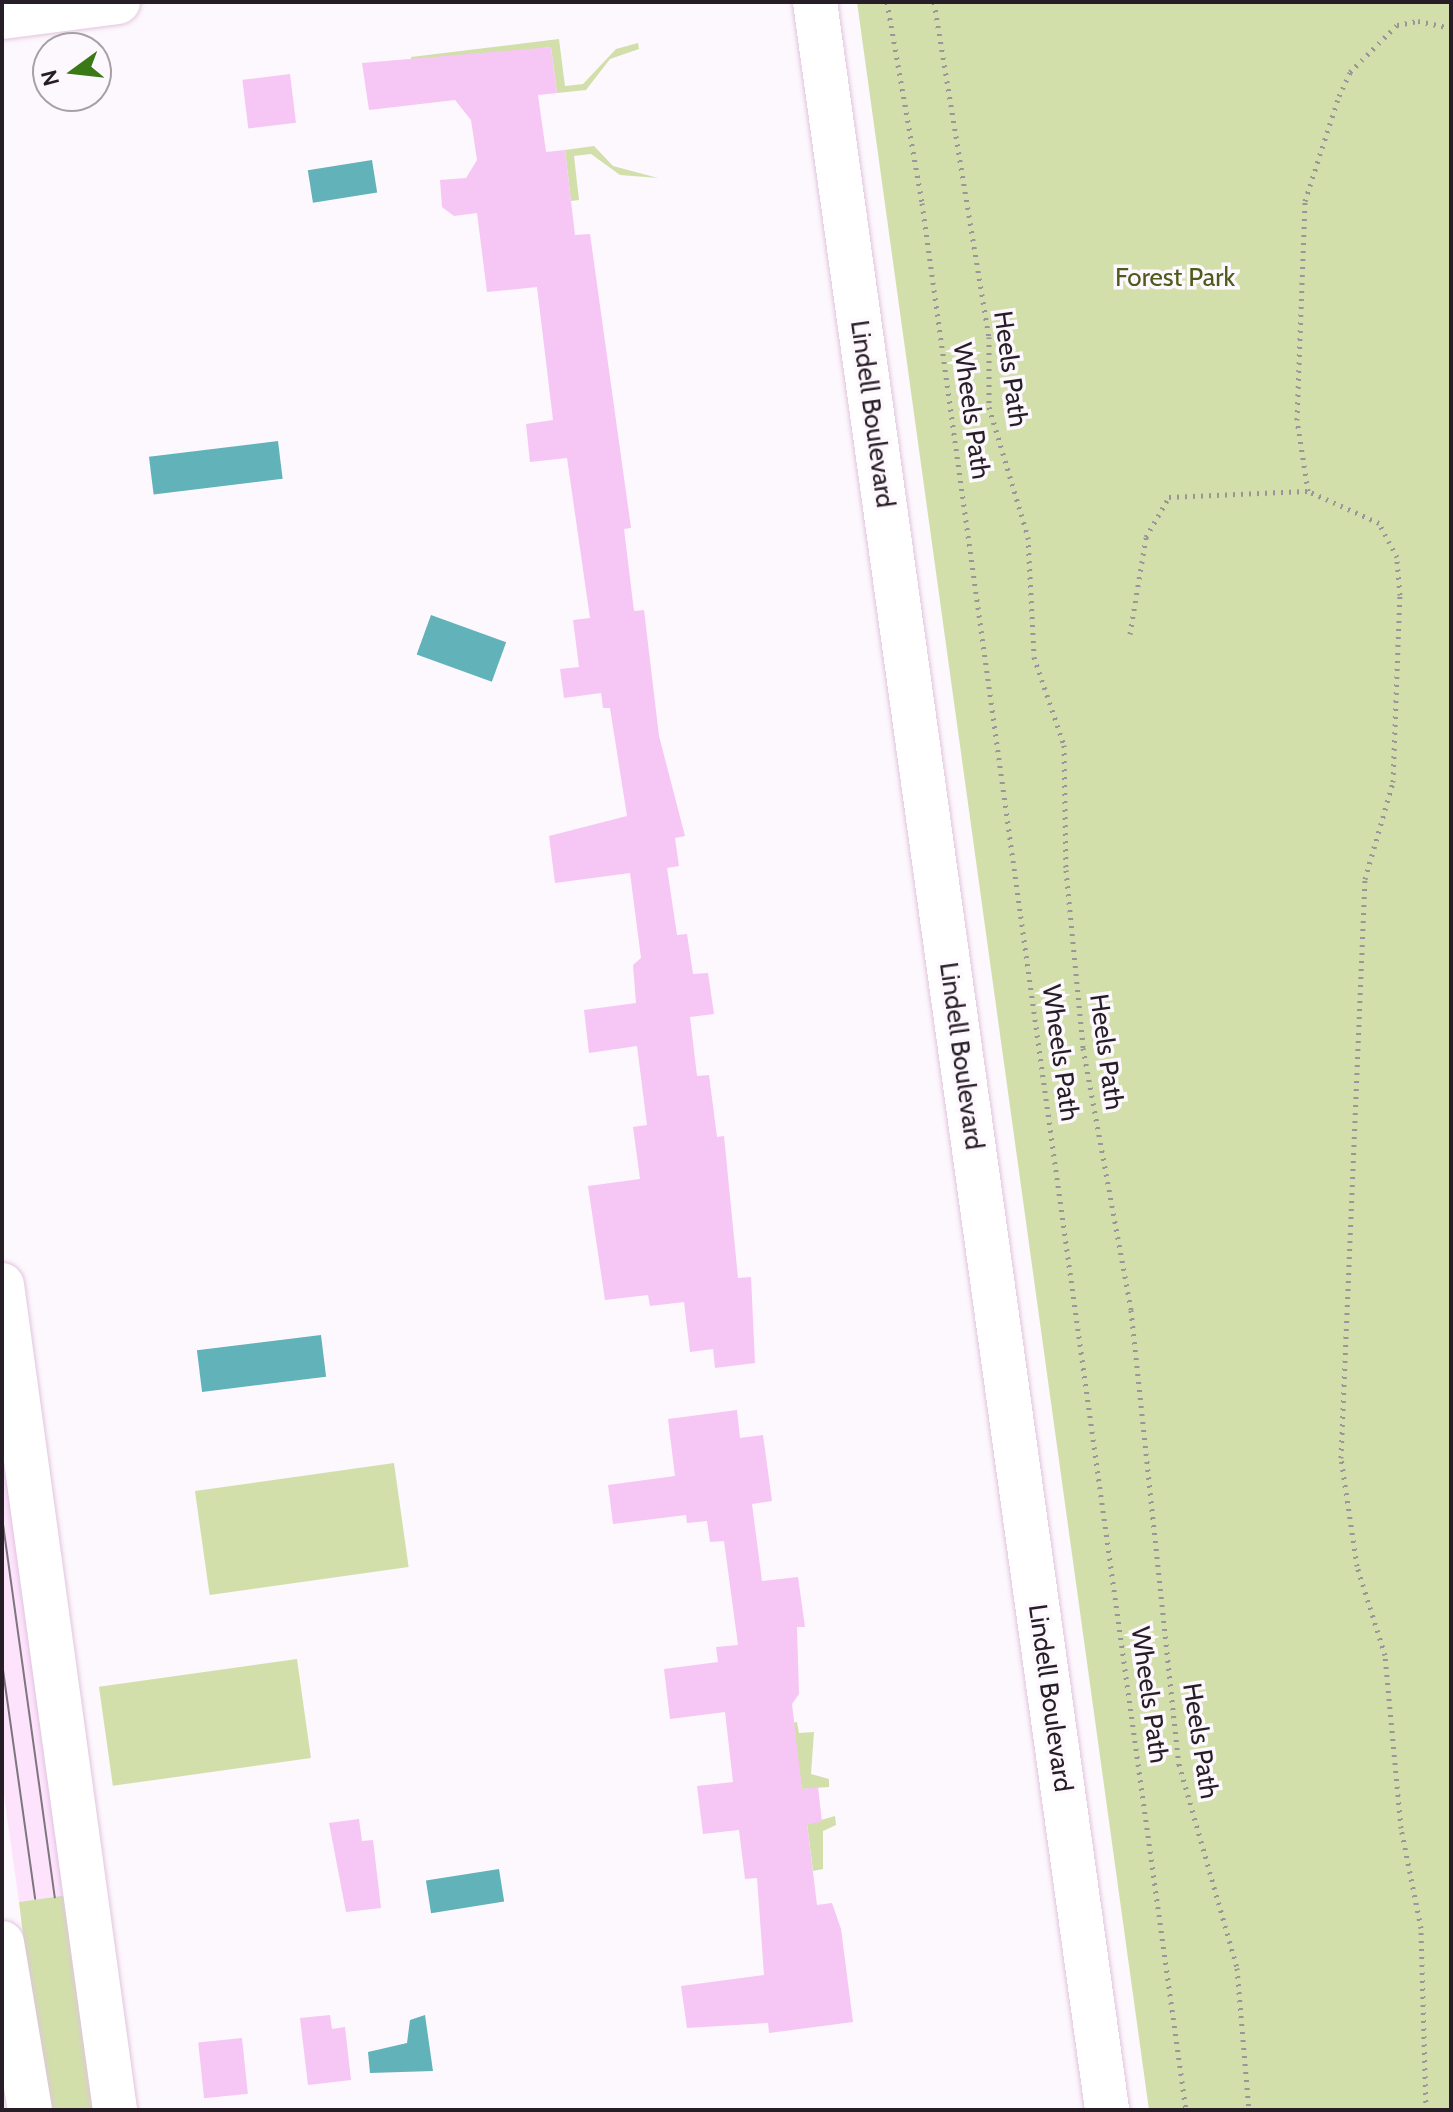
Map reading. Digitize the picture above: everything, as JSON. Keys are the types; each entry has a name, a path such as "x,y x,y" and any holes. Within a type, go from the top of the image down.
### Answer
{"main road":[{"path":"2,17 118,2"},
{"name":"Lindell Boulevard","path":"815,2 1107,2110"},
{"path":"2,1285 115,2110"},
{"path":"2,1943 30,2110"}],"path":[{"name":"Wheels Path","path":"887,2 922,203 1186,2110"},
{"name":"Heels Path","path":"934,2 989,337 989,407 1028,537 1034,657 1064,745 1080,1024 1131,1310 1179,1764 1237,1968 1249,2110"},
{"path":"1308,491 1297,420 1309,178 1350,72 1372,46 1407,22 1451,28"},
{"path":"1130,634 1146,537 1169,497 1308,491 1379,523 1397,557 1400,595 1393,782 1365,879 1341,1458 1357,1566 1385,1655 1401,1828 1421,1928 1426,2110"}],"shaded area":[{"path":"2,1417 68,1895 19,1902 2,1781"}],"green space":[{"name":"Forest Park","path":"857,2 1451,2 1451,2110 1149,2110"},
{"path":"559,39 565,86 583,84 616,49 638,43 639,49 610,59 586,90 557,93 551,47 412,64 411,57"},
{"path":"594,146 613,166 658,178 620,175 591,154 574,156 579,200 571,201 565,150"},
{"path":"394,1463 409,1567 210,1595 195,1491"},
{"path":"297,1659 311,1758 113,1786 99,1687"},
{"path":"797,1722 799,1733 814,1732 811,1774 829,1779 829,1787 802,1789 791,1723"},
{"path":"835,1816 836,1825 823,1831 823,1869 813,1871 807,1824"},
{"path":"68,1895 97,2110 49,2110 34,2024 19,1902"}],"water":[{"path":"372,160 377,193 313,203 308,170"},
{"path":"278,441 283,479 154,495 149,457"},
{"path":"431,615 506,642 492,682 417,654"},
{"path":"321,1335 326,1377 202,1392 197,1350"},
{"path":"499,1869 504,1902 431,1913 426,1881"},
{"path":"425,2015 433,2071 370,2073 368,2052 407,2043 410,2020"}],"building":[{"path":"551,47 557,93 538,95 546,152 565,150 575,235 590,234 631,528 624,529 634,611 644,610 659,736 685,836 675,838 679,866 667,868 677,935 687,934 693,974 708,973 714,1014 690,1017 697,1076 709,1075 717,1137 724,1136 738,1278 751,1277 755,1363 715,1368 713,1349 690,1352 684,1302 650,1306 648,1295 605,1300 588,1186 640,1179 633,1127 647,1125 637,1046 589,1053 584,1010 636,1003 633,965 641,958 630,873 555,883 549,836 627,816 610,708 603,708 601,693 564,698 560,669 579,667 573,620 590,618 567,458 530,462 526,424 553,420 537,287 487,292 477,213 454,216 442,207 440,180 466,178 477,160 471,120 455,100 369,110 362,63"},
{"path":"290,74 296,123 248,128 242,80"},
{"path":"737,1410 740,1438 763,1435 772,1501 752,1504 762,1581 798,1577 805,1627 797,1627 799,1694 792,1704 802,1789 818,1787 822,1822 807,1824 817,1905 832,1903 841,1929 853,2022 769,2033 768,2023 687,2028 681,1986 764,1975 757,1878 745,1879 739,1830 703,1834 697,1786 733,1782 725,1712 670,1719 664,1669 718,1662 716,1647 738,1645 724,1541 710,1542 707,1521 687,1523 686,1515 613,1524 608,1485 675,1476 668,1419"},
{"path":"359,1819 362,1841 373,1840 381,1908 346,1912 329,1823"},
{"path":"330,2015 332,2029 345,2027 351,2080 308,2085 300,2018"},
{"path":"242,2038 248,2094 204,2098 198,2043"}],"tram line":[{"path":"2,1517 55,1897"},
{"path":"2,1663 35,1899"}]}
